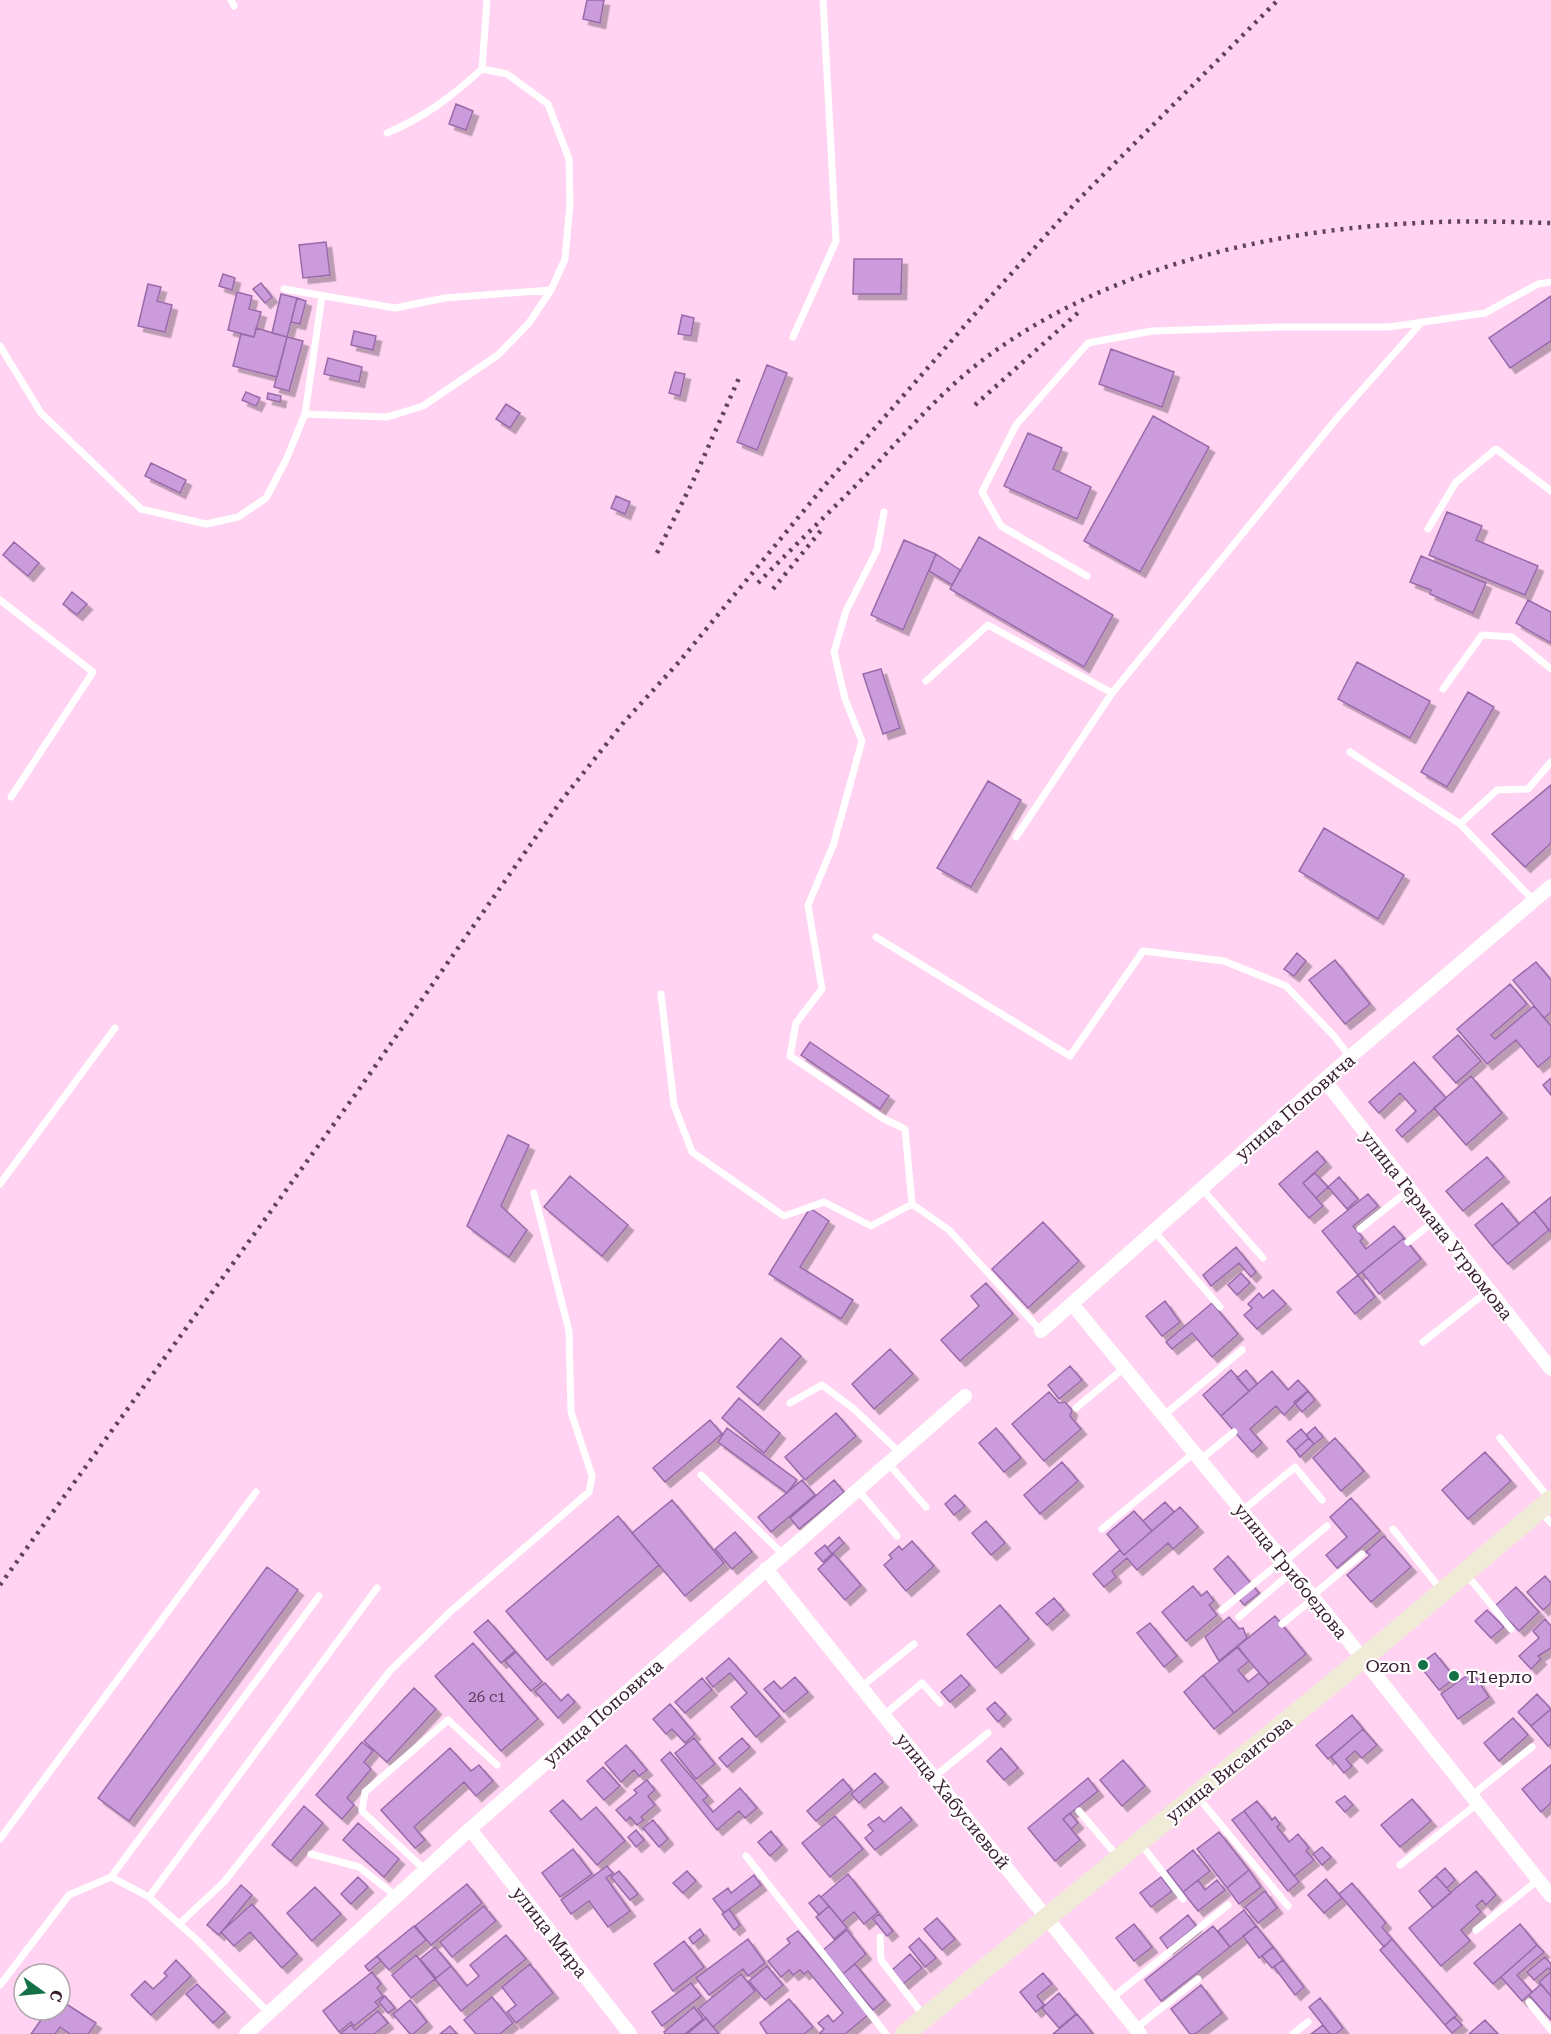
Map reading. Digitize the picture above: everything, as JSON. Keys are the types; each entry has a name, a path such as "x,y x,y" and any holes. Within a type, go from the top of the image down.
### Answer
{"main road":[{"name":"улица Висаитова","path":"905,2034 1548,1508"}],"street":[{"name":"улица Поповича","path":"1041,1331 1350,1058 1545,896"},
{"name":"улица Германа Угрюмова","path":"1325,1081 1408,1190 1551,1369"},
{"name":"улица Грибоедова","path":"1072,1304 1313,1597 1551,1896"},
{"name":"улица Поповича","path":"255,2031 269,2013 470,1829 965,1396"},
{"name":"улица Хабусиевой","path":"766,1569 1138,2031"},
{"name":"улица Мира","path":"470,1829 630,2034"}],"lane":[{"path":"387,133 419,120 454,94 482,69 487,0"},
{"path":"793,337 836,241 823,0"},
{"path":"305,414 387,417 423,406 498,355 529,323 551,290 565,259 570,204 569,159 548,104 507,74 482,69"},
{"path":"1087,576 1001,526 982,492 1016,425 1088,343 1152,331 1282,327 1389,327 1485,313 1538,284 1551,282"},
{"path":"284,289 395,308 445,298 551,290"},
{"path":"0,346 41,413 141,509 206,524 238,518 266,498 286,460 305,414 322,296"},
{"path":"1016,837 1112,693 1338,417 1422,322"},
{"path":"1428,529 1456,482 1496,449 1551,491"},
{"path":"884,513 878,550 846,611 834,652 845,699 862,741 833,846 808,905 822,989 796,1023 790,1056 884,1119 905,1129 912,1204 949,1230 1041,1331"},
{"path":"0,600 93,672 11,797"},
{"path":"926,681 988,626 1112,693"},
{"path":"1443,689 1482,635 1512,637 1551,669"},
{"path":"1350,752 1460,824 1545,896"},
{"path":"1460,824 1497,790 1528,789 1551,762"},
{"path":"876,937 1070,1056 1143,951 1224,962 1286,986 1334,1036 1350,1058"},
{"path":"662,994 674,1105 692,1152 784,1216 824,1202 871,1226 912,1204"},
{"path":"0,1184 115,1028"},
{"path":"1202,1189 1263,1258"},
{"path":"1360,1229 1408,1190"},
{"path":"180,1924 224,1882 390,1671 450,1612 589,1492 592,1476 571,1412 569,1331 534,1193"},
{"path":"1407,1242 1434,1221"},
{"path":"1154,1231 1220,1307"},
{"path":"1423,1342 1489,1289"},
{"path":"1163,1416 1242,1350"},
{"path":"1076,1408 1124,1368"},
{"path":"790,1402 822,1385 854,1408 900,1453"},
{"path":"1102,1529 1234,1432"},
{"path":"1500,1437 1548,1508"},
{"path":"888,1463 926,1507"},
{"path":"1242,1511 1295,1467 1322,1500"},
{"path":"701,1475 783,1554"},
{"path":"858,1490 897,1536"},
{"path":"0,1839 256,1492"},
{"path":"1239,1617 1286,1565 1327,1526"},
{"path":"1393,1529 1443,1592"},
{"path":"1282,1624 1362,1554"},
{"path":"1222,1610 1286,1565"},
{"path":"1465,1574 1511,1629"},
{"path":"149,1897 377,1588"},
{"path":"0,1985 69,1895 111,1877 319,1596"},
{"path":"861,1687 914,1644"},
{"path":"884,1715 922,1683 940,1703"},
{"path":"425,1870 362,1811 365,1792 448,1720 497,1765"},
{"path":"934,1777 988,1732"},
{"path":"1400,1865 1532,1747"},
{"path":"1197,1795 1288,1906"},
{"path":"1079,1811 1119,1859"},
{"path":"1140,1842 1183,1899"},
{"path":"311,1854 359,1867 396,1896"},
{"path":"746,1856 886,2034"},
{"path":"111,1877 149,1897 180,1924 269,2013"},
{"path":"1476,1930 1538,1881"},
{"path":"1112,1998 1228,1905"},
{"path":"880,1937 881,1960 925,2018"},
{"path":"1138,2031 1198,1979"},
{"path":"1528,2002 1551,2030"},
{"path":"1293,2034 1308,2022"}],"building":[{"path":"587,0 604,0 600,23 583,19"},
{"path":"456,104 473,111 466,130 449,124"},
{"path":"326,242 330,275 303,278 299,245"},
{"path":"854,259 902,259 901,294 853,294"},
{"path":"223,274 235,278 232,290 219,286"},
{"path":"261,283 272,297 265,303 253,289"},
{"path":"148,284 161,287 157,301 172,305 165,332 138,326"},
{"path":"237,292 252,296 249,309 261,312 254,337 228,330"},
{"path":"281,294 297,298 287,337 272,333"},
{"path":"1551,296 1551,341 1510,368 1489,338"},
{"path":"297,298 306,301 300,324 291,322"},
{"path":"682,315 694,318 691,336 678,334"},
{"path":"256,328 287,337 277,377 233,366 241,334 254,337"},
{"path":"354,331 376,336 373,350 351,345"},
{"path":"287,337 303,341 289,391 274,387"},
{"path":"1111,349 1174,372 1162,407 1099,384"},
{"path":"328,358 362,367 359,382 324,374"},
{"path":"767,365 787,373 757,450 737,442"},
{"path":"675,372 685,374 680,396 669,393"},
{"path":"246,392 260,398 256,406 242,400"},
{"path":"268,393 281,396 280,402 267,399"},
{"path":"506,404 520,413 510,428 496,419"},
{"path":"1153,416 1209,447 1140,572 1084,541"},
{"path":"1028,433 1062,448 1053,469 1091,487 1077,519 1004,486"},
{"path":"151,463 186,480 180,493 145,476"},
{"path":"616,496 630,502 625,514 611,508"},
{"path":"1447,512 1482,526 1476,540 1538,566 1525,595 1429,555"},
{"path":"979,537 1113,615 1084,667 950,589"},
{"path":"904,540 936,554 903,630 871,615"},
{"path":"14,542 39,563 28,576 3,555"},
{"path":"936,554 960,570 952,585 929,571"},
{"path":"1421,556 1486,583 1473,613 1430,594 1431,590 1410,582"},
{"path":"72,592 87,604 77,615 63,604"},
{"path":"1528,600 1551,612 1551,643 1516,623"},
{"path":"1357,662 1430,701 1410,738 1338,699"},
{"path":"881,669 900,728 883,734 863,674"},
{"path":"1468,692 1494,707 1447,787 1421,772"},
{"path":"988,781 1021,800 971,887 937,868"},
{"path":"1551,785 1551,843 1525,867 1492,834"},
{"path":"1324,828 1404,875 1378,919 1299,871"},
{"path":"1297,953 1306,961 1294,976 1284,969"},
{"path":"1335,960 1370,1004 1345,1024 1309,980"},
{"path":"1536,962 1551,980 1551,1012 1544,1018 1513,980"},
{"path":"1510,984 1527,1004 1491,1035 1495,1039 1534,1006 1551,1026 1551,1056 1538,1067 1516,1040 1487,1064 1457,1029"},
{"path":"1458,1035 1481,1061 1456,1083 1433,1057"},
{"path":"810,1042 889,1096 880,1109 801,1055"},
{"path":"1414,1062 1446,1098 1402,1137 1396,1130 1416,1111 1400,1093 1379,1113 1369,1102"},
{"path":"1471,1076 1502,1113 1466,1145 1434,1108"},
{"path":"1551,1078 1551,1095 1543,1085"},
{"path":"508,1135 529,1145 501,1206 527,1230 509,1257 467,1226"},
{"path":"1317,1151 1326,1162 1303,1183 1323,1206 1309,1218 1279,1184"},
{"path":"1487,1157 1504,1177 1463,1211 1446,1191"},
{"path":"1315,1173 1328,1187 1316,1198 1303,1183"},
{"path":"570,1176 628,1225 602,1256 544,1207"},
{"path":"1339,1177 1358,1199 1347,1209 1328,1187"},
{"path":"1368,1194 1378,1206 1353,1226 1363,1238 1360,1241 1366,1249 1394,1226 1404,1238 1358,1275 1322,1231"},
{"path":"1551,1197 1551,1232 1534,1211"},
{"path":"1502,1203 1519,1224 1492,1246 1475,1225"},
{"path":"810,1208 829,1221 800,1267 853,1300 841,1319 769,1274"},
{"path":"1534,1211 1549,1230 1508,1264 1492,1246"},
{"path":"1043,1222 1079,1261 1028,1308 992,1269"},
{"path":"1404,1238 1421,1259 1379,1294 1362,1272"},
{"path":"1236,1247 1256,1272 1251,1277 1239,1263 1211,1286 1203,1275"},
{"path":"1241,1273 1250,1283 1237,1295 1228,1285"},
{"path":"1358,1275 1375,1297 1355,1314 1337,1292"},
{"path":"986,1283 1013,1314 960,1361 941,1340 979,1306 971,1296"},
{"path":"1273,1290 1286,1304 1257,1329 1244,1315 1252,1308 1248,1304 1259,1293 1263,1298"},
{"path":"1165,1301 1180,1322 1162,1336 1146,1316"},
{"path":"1212,1303 1238,1334 1212,1357 1192,1333 1172,1349 1166,1342"},
{"path":"781,1338 801,1356 758,1405 737,1387"},
{"path":"890,1349 913,1374 874,1409 852,1384"},
{"path":"1070,1366 1082,1380 1059,1399 1048,1385"},
{"path":"1231,1370 1249,1391 1221,1416 1203,1395"},
{"path":"1246,1370 1257,1384 1249,1391 1237,1378"},
{"path":"1272,1371 1288,1390 1298,1380 1308,1391 1284,1415 1276,1406 1250,1429 1262,1443 1252,1452 1221,1416"},
{"path":"1308,1391 1315,1400 1302,1412 1294,1402"},
{"path":"1049,1392 1059,1403 1065,1402 1072,1410 1070,1416 1081,1429 1044,1461 1012,1424"},
{"path":"739,1398 780,1433 764,1453 722,1418"},
{"path":"836,1413 856,1436 805,1480 785,1457"},
{"path":"710,1420 722,1434 665,1482 653,1468"},
{"path":"1315,1427 1323,1437 1314,1444 1306,1435"},
{"path":"727,1428 797,1480 787,1493 718,1442"},
{"path":"996,1428 1021,1458 1004,1472 979,1443"},
{"path":"1301,1429 1309,1438 1295,1450 1287,1441"},
{"path":"1309,1438 1314,1444 1300,1457 1295,1450"},
{"path":"1335,1438 1364,1471 1341,1491 1313,1458"},
{"path":"1485,1452 1511,1481 1468,1519 1442,1490"},
{"path":"1062,1462 1078,1481 1040,1514 1024,1495"},
{"path":"802,1480 815,1495 771,1532 758,1517"},
{"path":"834,1480 844,1492 799,1529 790,1518"},
{"path":"955,1495 965,1506 954,1515 945,1504"},
{"path":"1351,1498 1380,1531 1337,1568 1326,1555 1347,1537 1330,1517"},
{"path":"672,1500 724,1563 685,1596 632,1533"},
{"path":"1165,1502 1174,1512 1152,1531 1143,1521"},
{"path":"1180,1507 1198,1527 1173,1549 1168,1543 1137,1570 1127,1558 1112,1571 1116,1577 1104,1587 1093,1574 1120,1550 1124,1555"},
{"path":"1134,1511 1152,1531 1124,1555 1107,1534"},
{"path":"618,1516 659,1565 547,1660 506,1611"},
{"path":"986,1521 1005,1543 991,1555 972,1533"},
{"path":"735,1532 752,1552 732,1569 715,1549"},
{"path":"1384,1536 1411,1567 1371,1602 1347,1575 1370,1555 1366,1552"},
{"path":"839,1537 844,1543 832,1554 827,1548"},
{"path":"912,1541 934,1566 906,1591 884,1565 892,1558 889,1555 899,1546 902,1550"},
{"path":"825,1545 832,1554 823,1562 815,1553"},
{"path":"834,1554 861,1585 845,1600 818,1569"},
{"path":"1228,1556 1259,1593 1244,1605 1214,1569"},
{"path":"267,1567 298,1590 129,1821 98,1798"},
{"path":"1545,1576 1551,1583 1551,1603 1543,1610 1527,1592"},
{"path":"1193,1586 1201,1596 1207,1591 1214,1601 1209,1605 1217,1615 1186,1641 1162,1612"},
{"path":"1516,1587 1539,1612 1519,1631 1495,1606"},
{"path":"1054,1598 1064,1610 1047,1625 1036,1613"},
{"path":"1000,1605 1029,1639 996,1668 967,1634"},
{"path":"1487,1610 1504,1627 1491,1638 1475,1621"},
{"path":"1275,1616 1306,1654 1269,1684 1237,1647"},
{"path":"1229,1617 1239,1629 1243,1628 1247,1638 1219,1661 1205,1637"},
{"path":"1545,1619 1551,1626 1551,1648 1538,1656 1541,1659 1531,1669 1519,1656 1539,1638 1533,1631"},
{"path":"488,1620 515,1651 501,1663 474,1632"},
{"path":"1150,1623 1177,1656 1164,1667 1137,1633"},
{"path":"473,1643 538,1719 501,1751 435,1676"},
{"path":"1238,1647 1249,1661 1238,1670 1248,1682 1259,1673 1269,1684 1234,1713 1203,1675"},
{"path":"516,1652 542,1682 531,1691 505,1661"},
{"path":"1435,1653 1455,1678 1439,1690 1419,1665"},
{"path":"729,1658 780,1716 756,1737 731,1707 747,1693 730,1673 713,1687 706,1678"},
{"path":"1472,1672 1489,1697 1458,1719 1441,1694"},
{"path":"961,1675 970,1685 950,1702 941,1692"},
{"path":"1203,1675 1234,1713 1214,1729 1184,1692"},
{"path":"795,1677 808,1692 784,1712 764,1689 774,1681 781,1689"},
{"path":"702,1678 712,1690 685,1713 675,1702"},
{"path":"545,1683 561,1701 568,1694 575,1702 558,1718 535,1691"},
{"path":"414,1688 436,1709 387,1762 364,1741"},
{"path":"1537,1694 1551,1709 1531,1726 1518,1712"},
{"path":"995,1702 1006,1714 998,1722 987,1709"},
{"path":"670,1704 695,1734 685,1743 672,1729 666,1734 653,1719"},
{"path":"1551,1709 1551,1744 1548,1746 1531,1726"},
{"path":"1352,1715 1363,1729 1328,1759 1316,1745"},
{"path":"1513,1718 1528,1735 1499,1761 1484,1743"},
{"path":"1363,1729 1377,1745 1362,1758 1355,1751 1346,1759 1352,1766 1344,1773 1331,1757"},
{"path":"694,1738 715,1764 696,1779 675,1753"},
{"path":"742,1738 750,1747 727,1767 719,1758"},
{"path":"362,1742 373,1751 364,1762 371,1769 347,1798 354,1805 342,1819 316,1795"},
{"path":"626,1745 647,1770 639,1776 634,1770 621,1782 605,1763"},
{"path":"450,1748 471,1771 479,1765 493,1781 476,1796 464,1782 414,1827 425,1840 415,1848 381,1810"},
{"path":"1001,1748 1018,1768 1004,1780 987,1761"},
{"path":"670,1752 708,1796 703,1800 713,1812 740,1788 757,1808 745,1818 739,1811 717,1830 661,1760"},
{"path":"1123,1760 1145,1786 1122,1806 1100,1780"},
{"path":"1551,1765 1551,1803 1541,1812 1522,1789"},
{"path":"603,1767 620,1786 604,1800 587,1781"},
{"path":"875,1773 883,1782 859,1803 851,1794"},
{"path":"1088,1778 1098,1791 1063,1819 1080,1840 1055,1861 1028,1828"},
{"path":"843,1779 852,1790 816,1821 807,1811"},
{"path":"647,1780 655,1790 648,1796 655,1805 641,1817 644,1820 637,1825 630,1817 626,1821 616,1810 637,1793 634,1790"},
{"path":"1345,1796 1353,1805 1345,1812 1336,1802"},
{"path":"1412,1799 1431,1821 1400,1847 1381,1825"},
{"path":"563,1800 581,1820 596,1807 625,1841 597,1865 550,1811"},
{"path":"1257,1801 1272,1820 1275,1817 1280,1824 1277,1827 1289,1842 1298,1834 1309,1848 1306,1851 1314,1860 1294,1876 1244,1811"},
{"path":"304,1806 323,1823 291,1861 272,1845"},
{"path":"901,1807 912,1820 875,1850 865,1838 873,1831 868,1825 879,1817 884,1822"},
{"path":"1244,1811 1299,1882 1288,1891 1232,1820"},
{"path":"1070,1813 1078,1823 1071,1829 1063,1819"},
{"path":"835,1816 863,1849 830,1877 802,1843"},
{"path":"653,1820 668,1839 659,1847 643,1828"},
{"path":"358,1823 399,1859 384,1877 343,1840"},
{"path":"636,1830 644,1840 636,1847 628,1837"},
{"path":"771,1831 782,1845 770,1856 758,1842"},
{"path":"1219,1832 1249,1870 1227,1888 1197,1849"},
{"path":"1322,1847 1331,1857 1322,1865 1313,1854"},
{"path":"573,1849 592,1874 560,1897 542,1873"},
{"path":"1193,1850 1210,1871 1183,1892 1167,1871"},
{"path":"607,1866 613,1873 606,1878 630,1911 608,1927 589,1901 571,1914 561,1900"},
{"path":"1445,1868 1455,1880 1447,1888 1436,1876"},
{"path":"1249,1870 1261,1887 1239,1904 1227,1888"},
{"path":"619,1871 638,1894 630,1900 611,1877"},
{"path":"687,1871 696,1881 683,1893 673,1883"},
{"path":"1476,1871 1496,1895 1486,1905 1482,1900 1476,1906 1481,1912 1461,1930 1470,1941 1441,1966 1409,1928"},
{"path":"848,1874 878,1912 864,1924 854,1912 842,1922 821,1897"},
{"path":"754,1875 761,1885 724,1913 713,1899 728,1888 731,1893"},
{"path":"1436,1876 1451,1893 1433,1908 1419,1891"},
{"path":"358,1877 368,1887 351,1904 341,1894"},
{"path":"1161,1877 1172,1891 1151,1907 1140,1893"},
{"path":"1326,1879 1342,1898 1324,1913 1308,1895"},
{"path":"1198,1880 1205,1890 1217,1880 1225,1890 1198,1911 1183,1892"},
{"path":"1352,1883 1386,1923 1382,1927 1392,1939 1384,1947 1339,1894"},
{"path":"467,1884 482,1903 431,1945 415,1926"},
{"path":"241,1885 252,1895 219,1935 207,1925"},
{"path":"315,1887 341,1914 312,1941 287,1913"},
{"path":"1265,1891 1277,1908 1258,1923 1245,1907"},
{"path":"819,1895 829,1906 819,1915 809,1903"},
{"path":"252,1904 297,1954 282,1968 250,1932 234,1946 221,1932"},
{"path":"484,1906 496,1921 452,1957 440,1942"},
{"path":"829,1906 847,1928 834,1939 816,1917"},
{"path":"729,1909 740,1925 734,1930 722,1914"},
{"path":"1244,1910 1256,1926 1230,1947 1218,1931"},
{"path":"879,1914 893,1931 887,1936 873,1919"},
{"path":"1188,1915 1196,1926 1168,1949 1160,1938"},
{"path":"937,1918 955,1939 942,1950 924,1929"},
{"path":"1134,1924 1152,1947 1134,1961 1116,1938"},
{"path":"1520,1924 1537,1945 1493,1984 1474,1963"},
{"path":"414,1926 426,1940 389,1970 377,1956"},
{"path":"1213,1926 1230,1947 1161,2001 1145,1980"},
{"path":"1256,1926 1273,1947 1259,1958 1243,1936"},
{"path":"700,1929 704,1935 693,1944 689,1938"},
{"path":"847,1930 866,1954 843,1974 823,1950"},
{"path":"798,1931 868,2015 845,2034 819,2034 824,2029 818,2023 828,2015 833,2022 843,2013 808,1971 804,1974 800,1970 793,1975 789,1970 781,1977 768,1961 790,1943 787,1939"},
{"path":"506,1935 526,1959 461,2011 435,1979 451,1966 467,1986 479,1976 470,1965"},
{"path":"919,1938 936,1958 925,1967 909,1947"},
{"path":"748,1939 765,1963 748,1976 743,1969 709,1995 696,1978"},
{"path":"1392,1939 1457,2015 1445,2025 1380,1950"},
{"path":"684,1941 704,1967 673,1991 654,1964"},
{"path":"1537,1945 1544,1952 1517,1975 1532,1992 1522,2001 1501,1977"},
{"path":"435,1947 451,1966 436,1978 420,1959"},
{"path":"1273,1947 1283,1960 1272,1968 1262,1956"},
{"path":"910,1954 922,1968 903,1984 892,1970"},
{"path":"416,1955 435,1979 411,1998 392,1975"},
{"path":"377,1956 381,1961 369,1971 365,1966"},
{"path":"1545,1957 1551,1964 1551,1971 1548,1968 1534,1980 1527,1972"},
{"path":"176,1960 191,1976 151,2015 131,1995 145,1981 153,1989 167,1976 164,1973"},
{"path":"1283,1960 1304,1987 1295,1995 1274,1967"},
{"path":"530,1964 553,1993 516,2023 507,2012 516,2005 502,1987"},
{"path":"855,1964 885,2000 873,2010 843,1974"},
{"path":"767,1966 783,1985 765,2000 749,1981"},
{"path":"372,1972 381,1984 377,1988 383,1996 375,2002 379,2006 354,2026 351,2022 339,2032 323,2011"},
{"path":"1551,1972 1551,1996 1539,1982"},
{"path":"1043,1973 1052,1984 1037,1996 1044,2005 1036,2012 1020,1992"},
{"path":"741,1974 755,1991 713,2027 698,2009"},
{"path":"691,1983 701,1996 662,2026 652,2012"},
{"path":"197,1984 225,2012 213,2023 186,1994"},
{"path":"1541,1984 1551,1996 1551,2020 1529,1995"},
{"path":"1201,1985 1222,2013 1195,2034 1190,2034 1171,2009"},
{"path":"1059,1993 1076,2014 1059,2028 1042,2008"},
{"path":"385,1996 395,2008 388,2013 379,2002"},
{"path":"492,1997 513,2023 500,2034 476,2034 464,2020"},
{"path":"1320,1998 1343,2028 1336,2034 1330,2034 1309,2007"},
{"path":"789,1999 813,2027 804,2034 767,2034 760,2023"},
{"path":"410,2000 427,2022 413,2034 410,2034 393,2014"},
{"path":"694,2007 703,2019 685,2034 665,2034 664,2032"},
{"path":"72,2008 96,2023 88,2034 70,2034 60,2027 55,2034 31,2034 40,2022 72,2022"},
{"path":"378,2011 388,2023 374,2034 340,2034 351,2025 355,2030"},
{"path":"1077,2014 1093,2034 1053,2034"},
{"path":"1454,2017 1462,2025 1452,2033 1445,2025"},
{"path":"706,2018 719,2034 687,2034"},
{"path":"1485,2020 1498,2034 1469,2034"},
{"path":"1323,2025 1330,2034 1311,2034"},
{"path":"450,2026 457,2034 440,2034"}],"railway":[{"path":"0,1585 355,1095 561,801 624,722 679,662 825,485 1077,201 1278,0"},
{"path":"758,583 960,378 1023,333 1074,304 1128,280 1185,261 1243,246 1302,235 1360,227 1435,222 1551,223"},
{"path":"975,405 1081,310"},
{"path":"657,553 693,481 739,378"},
{"path":"773,589 823,528"}],"place":[{"name":"Ozon","path":"1423,1665"},
{"name":"Т1ерло","path":"1454,1676"}]}
